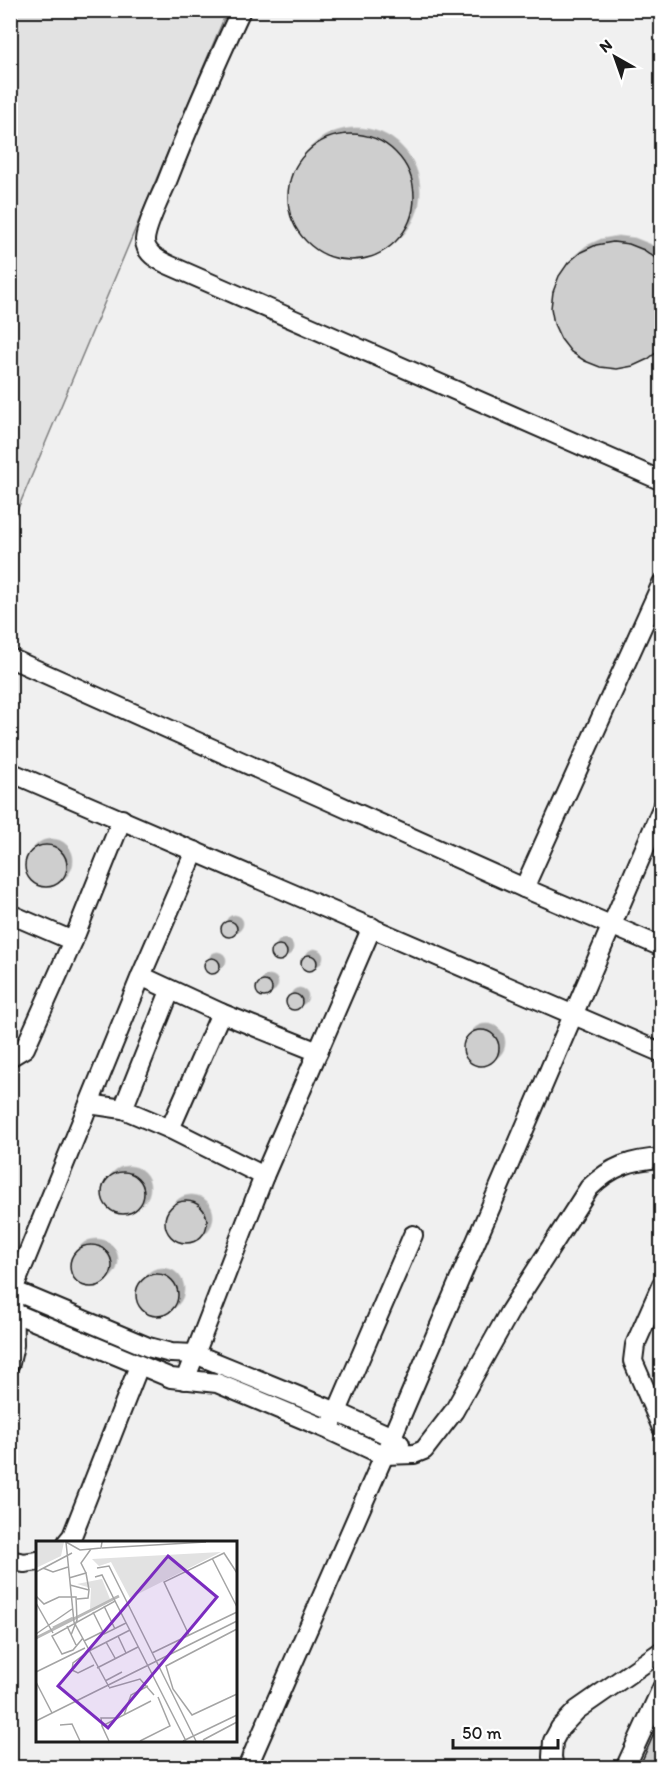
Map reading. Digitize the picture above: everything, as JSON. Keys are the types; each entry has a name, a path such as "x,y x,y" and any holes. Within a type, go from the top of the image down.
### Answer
{"lane":[{"path":"241,10 196,108 153,215 145,240 148,250 155,258 662,481"},
{"path":"524,888 662,583"},
{"path":"10,658 589,917 607,932 662,947"},
{"path":"10,772 662,1053"},
{"path":"247,1767 392,1437 662,808"},
{"path":"10,1058 26,1048 73,941 122,819"},
{"path":"10,1363 14,1345 12,1290 195,851"},
{"path":"10,914 73,941"},
{"path":"185,1380 264,1176 372,927"},
{"path":"141,976 221,1013 318,1052"},
{"path":"123,1109 170,991"},
{"path":"170,1129 221,1013"},
{"path":"89,1104 123,1109 170,1129 264,1176"},
{"path":"11,1311 171,1378 217,1383 330,1430 383,1455 414,1454 424,1450 454,1411 510,1311 589,1188 617,1166 662,1158"},
{"path":"330,1430 413,1235"},
{"path":"662,1284 633,1352 633,1361 662,1428"},
{"path":"12,1290 148,1347 171,1353 195,1354 392,1437 414,1454"},
{"path":"67,1541 72,1536 139,1366"},
{"path":"10,1560 24,1563 36,1561"},
{"path":"554,1767 552,1757 554,1741 560,1728 577,1710 662,1651"},
{"path":"625,1767 662,1688"}],"shaded area":[{"path":"10,11 227,11 11,525"},
{"path":"11,11 661,11 661,1767 11,1768"}],"building":[{"path":"351,134 375,139 396,152 409,173 414,197 409,221 396,242 375,255 351,260 327,255 306,242 293,221 288,197 293,173 306,152 327,139"},
{"path":"613,242 629,244 644,250 662,263 662,348 648,359 633,366 617,369 600,367 571,352 561,339 554,324 551,308 553,292 559,276 568,263 581,252 596,245"},
{"path":"46,845 54,846 61,851 66,858 66,874 61,881 54,886 46,887 38,886 31,881 26,874 25,866 26,858 31,851 38,846"},
{"path":"229,921 235,923 237,929 235,935 229,937 223,935 221,929 223,923"},
{"path":"279,945 285,947 287,953 285,959 279,961 273,959 271,953 273,947"},
{"path":"309,955 315,957 317,963 315,969 309,971 303,969 301,963 303,957"},
{"path":"212,958 218,960 220,966 218,972 212,974 206,972 204,966 206,960"},
{"path":"264,981 270,983 272,989 270,995 264,997 258,995 256,989 258,983"},
{"path":"294,994 300,996 302,1002 300,1008 294,1010 288,1008 286,1002 288,996"},
{"path":"481,1030 494,1035 499,1048 494,1061 481,1066 468,1061 463,1048 468,1035"},
{"path":"123,1172 138,1178 144,1193 138,1208 123,1214 108,1208 102,1193 108,1178"},
{"path":"186,1201 201,1207 207,1222 201,1237 186,1243 171,1237 165,1222 171,1207"},
{"path":"91,1245 106,1251 112,1266 106,1281 91,1287 76,1281 70,1266 76,1251"},
{"path":"157,1274 172,1280 178,1295 172,1310 157,1316 142,1310 136,1295 142,1280"},
{"path":"662,1716 662,1768 651,1768 641,1763"}]}
